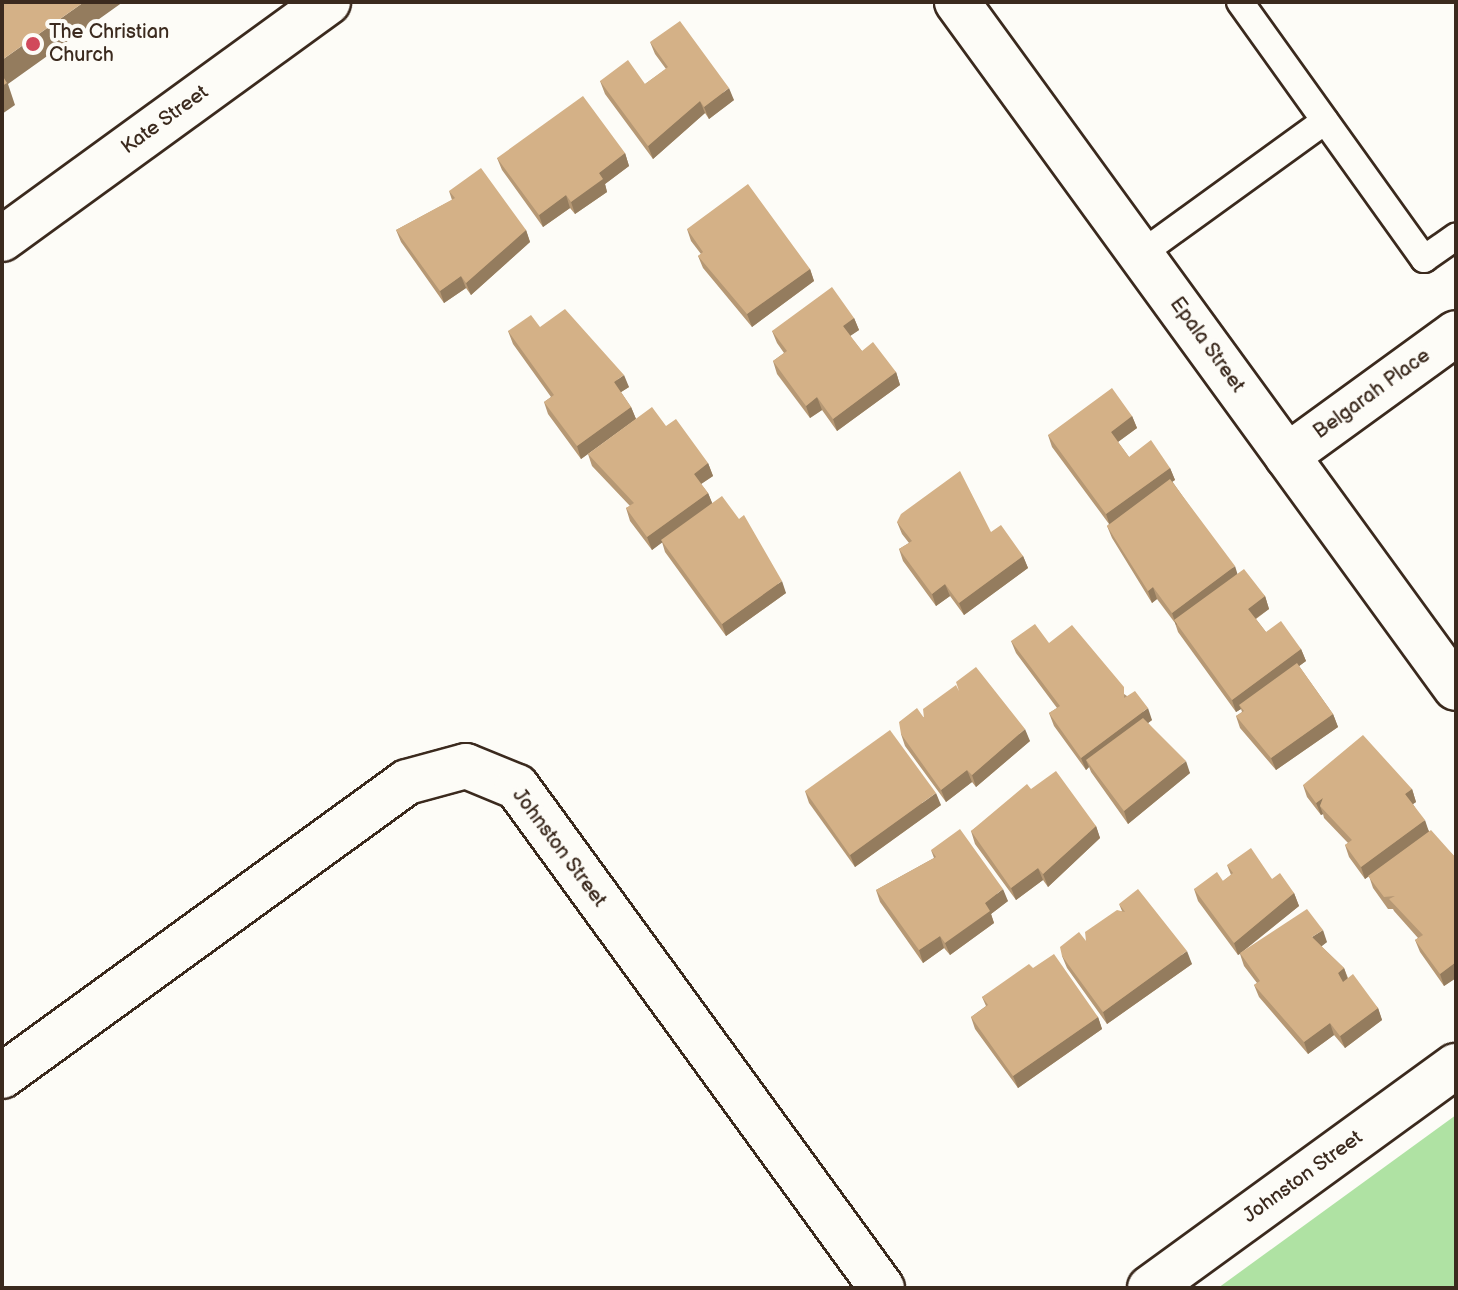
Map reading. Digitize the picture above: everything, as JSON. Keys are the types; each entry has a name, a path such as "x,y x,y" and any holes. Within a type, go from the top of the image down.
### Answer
{"street":[{"name":"Kate Street","path":"2,239 328,2"},
{"name":"Epala Street","path":"957,2 1456,688"},
{"name":"Belgarah Place","path":"1287,456 1456,333"},
{"name":"Johnston Street","path":"2,1076 407,782 466,766 517,787 882,1288"},
{"name":"Johnston Street","path":"1150,1288 1456,1066"}],"lane":[{"path":"1240,2 1424,259 1456,237"},
{"path":"1141,254 1325,121"}],"green space":[{"path":"1456,1115 1456,1288 1218,1288"}],"building":[{"path":"2,2 84,2 2,60"},
{"path":"680,21 729,88 704,107 700,101 648,146 600,81 628,60 645,84 668,67 650,42"},
{"path":"583,96 625,153 599,173 603,179 571,202 566,195 539,215 497,158"},
{"path":"481,168 526,230 466,283 461,276 440,291 396,230 455,198 449,191"},
{"path":"748,184 810,269 747,314 698,256 703,252 687,229"},
{"path":"832,287 854,318 843,326 862,351 873,342 896,372 833,419 817,397 806,406 773,361 787,351 772,331"},
{"path":"565,309 624,375 614,382 631,407 577,446 544,402 554,395 508,331 531,315 540,327"},
{"path":"1112,388 1132,416 1111,432 1129,457 1151,440 1170,468 1106,514 1048,435"},
{"path":"652,407 666,426 676,419 708,463 694,474 708,493 647,537 626,508 634,503 588,454"},
{"path":"960,471 991,532 1001,525 1023,556 959,603 945,584 932,594 899,549 912,541 897,522 901,514"},
{"path":"1170,479 1235,566 1172,613 1153,587 1148,591 1107,526"},
{"path":"722,496 739,519 744,515 782,581 722,624 661,540"},
{"path":"1244,569 1265,596 1248,609 1266,632 1281,621 1301,649 1232,700 1174,620"},
{"path":"1035,624 1049,643 1072,625 1124,687 1124,698 1135,691 1148,708 1081,758 1049,713 1060,706 1011,641"},
{"path":"1297,663 1333,714 1271,758 1236,716 1244,711 1239,705"},
{"path":"976,667 1025,729 972,775 967,770 941,790 901,734 899,722 917,708 924,718 923,709 956,685 959,691 956,682"},
{"path":"1143,718 1186,761 1124,811 1086,760"},
{"path":"890,730 936,793 850,855 805,791"},
{"path":"1363,735 1412,789 1405,794 1425,820 1361,867 1345,845 1352,840 1320,806 1323,798 1316,803 1303,785"},
{"path":"1056,771 1096,826 1043,874 1038,868 1011,888 971,831 1027,784 1031,789"},
{"path":"960,829 1003,889 985,903 990,911 945,943 940,936 919,950 876,890 936,857 931,850"},
{"path":"1431,830 1456,858 1456,962 1440,974 1415,940 1423,935 1389,899 1395,896 1384,897 1368,876"},
{"path":"1251,848 1272,879 1280,873 1294,893 1234,943 1194,889 1217,872 1223,881 1233,873 1227,865"},
{"path":"1138,889 1187,951 1103,1012 1062,956 1060,947 1079,932 1086,941 1085,932 1117,910 1125,912 1119,904"},
{"path":"1307,909 1323,930 1312,937 1344,968 1338,973 1343,982 1353,974 1378,1008 1340,1036 1330,1023 1304,1042 1254,985 1260,981 1240,953"},
{"path":"1054,954 1098,1017 1013,1076 971,1017 988,1005 982,997 1029,964 1033,968"}],"place":[{"name":"The Christian Church","path":"33,44"}]}
